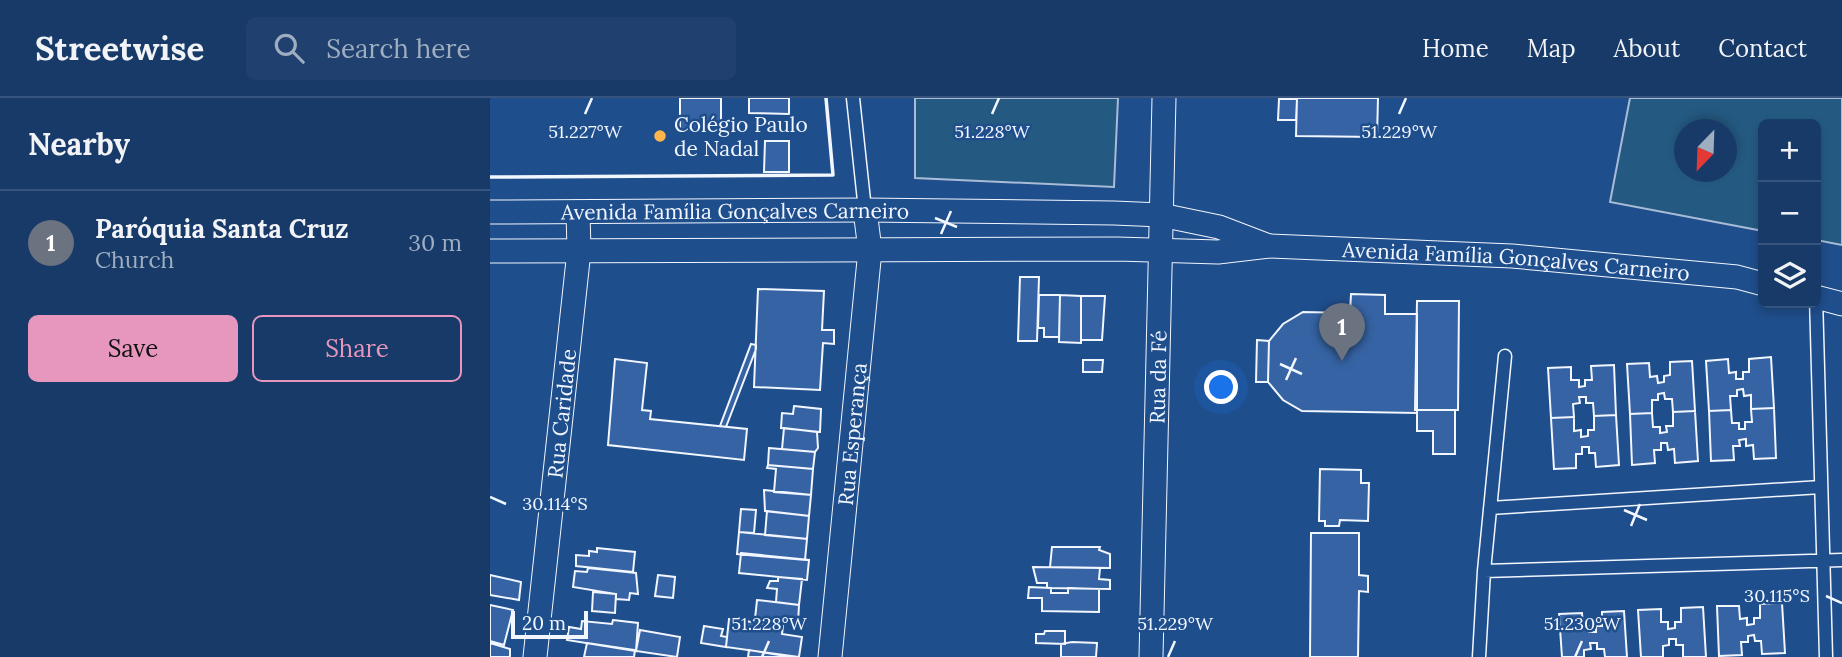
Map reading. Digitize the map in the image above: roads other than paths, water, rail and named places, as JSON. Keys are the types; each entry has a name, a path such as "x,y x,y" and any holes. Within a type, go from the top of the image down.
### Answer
{"street":[{"name":"Rua da Fé","path":"1152,657 1164,98"},
{"name":"Avenida Família Gonçalves Carneiro","path":"490,212 865,210 1161,215 1219,227 1269,246"},
{"name":"Rua Esperança","path":"830,657 870,250 865,210"},
{"name":"Rua Caridade","path":"535,657 579,251 578,212"},
{"name":"Avenida Família Gonçalves Carneiro","path":"490,251 1117,249 1218,252 1269,246 1512,256 1737,277 1758,283"},
{"path":"1821,298 1842,304"}],"lane":[{"path":"853,98 865,210"},
{"path":"1816,308 1826,657"},
{"path":"1479,657 1484,571 1505,356"},
{"path":"1490,508 1821,487"},
{"path":"1484,571 1842,560"}],"place":[{"name":"Colégio Paulo de Nadal","path":"660,136"},
{"name":"Paróquia Santa Cruz","path":"1342,361"}]}
